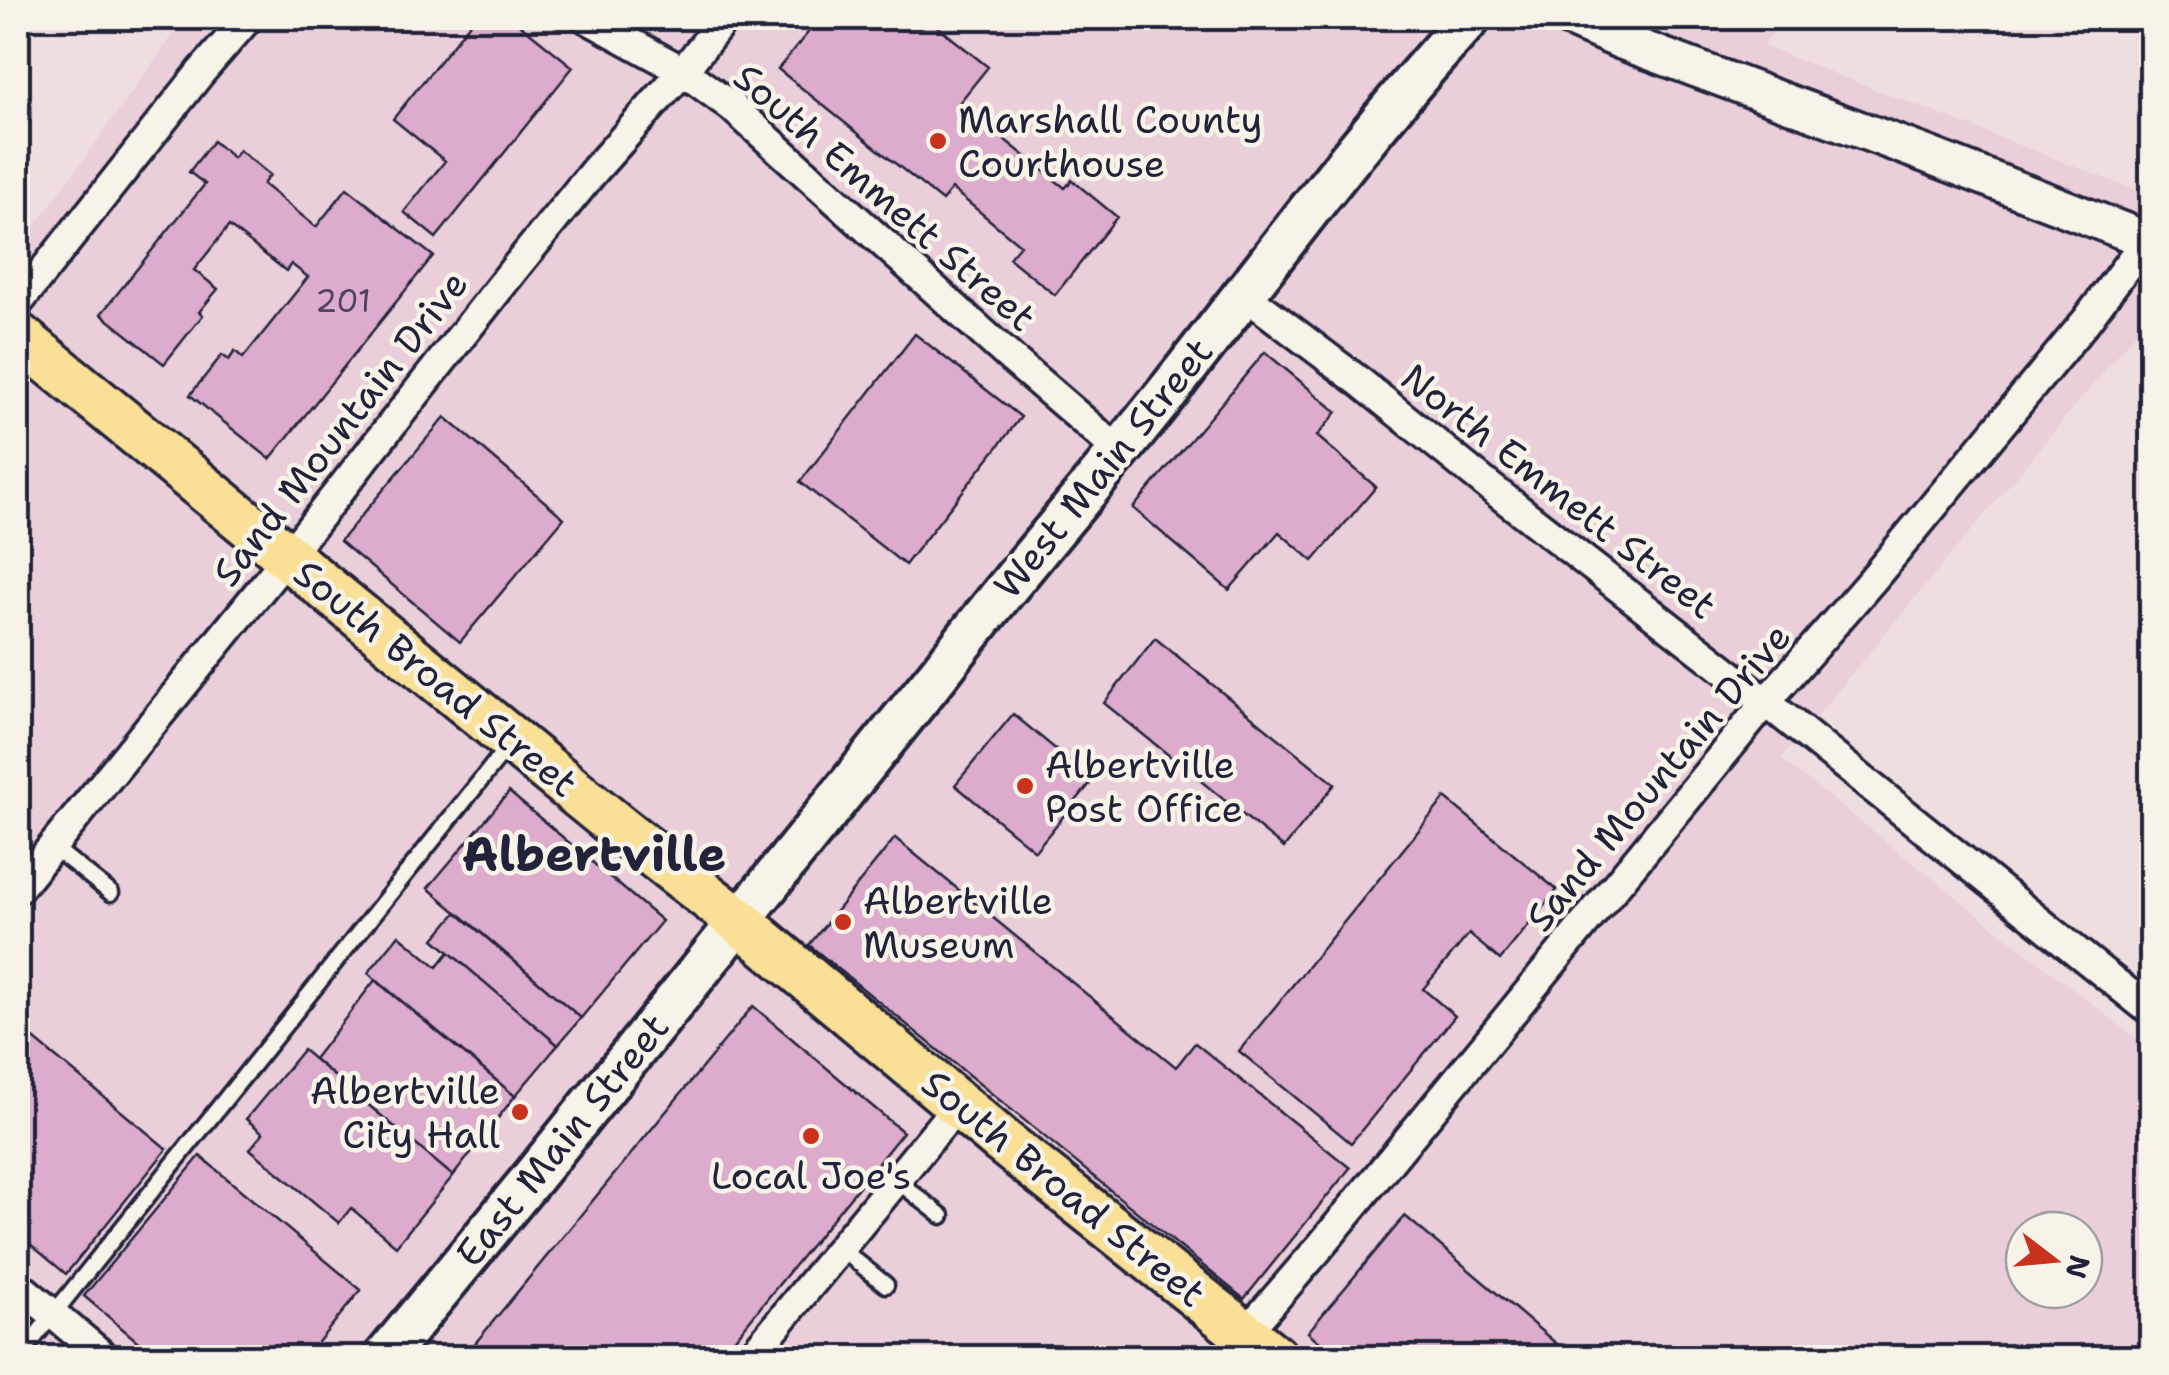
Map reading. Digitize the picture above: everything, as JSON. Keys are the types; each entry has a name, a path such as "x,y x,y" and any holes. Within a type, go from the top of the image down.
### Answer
{"main road":[{"name":"West Main Street","path":"738,921 990,606 1120,452 1354,153 1470,18"},
{"name":"South Broad Street","path":"18,336 738,921 1248,1349"},
{"name":"East Main Street","path":"384,1358 738,921"}],"street":[{"path":"18,303 248,18"},
{"name":"South Emmett Street","path":"586,18 683,71 732,108 1120,452"},
{"name":"Sand Mountain Drive","path":"18,888 594,171 725,18"},
{"path":"1568,18 2149,241"},
{"name":"Sand Mountain Drive","path":"1248,1349 1320,1248 2149,241"},
{"name":"North Emmett Street","path":"1245,294 1766,702 2152,1012"},
{"path":"750,1358 958,1105"},
{"path":"18,1284 106,1358"}],"lane":[{"path":"18,1358 512,740"},
{"path":"53,846 111,893"},
{"path":"896,1180 942,1216"},
{"path":"840,1248 886,1285"}],"shaded area":[{"path":"185,18 1784,18 1763,46 2151,196 2151,315 1781,759 2151,1050 2151,1357 18,1358 18,250"}],"building":[{"path":"474,18 512,18 573,67 436,238 404,212 445,161 393,119"},
{"name":"Marshall County Courthouse","path":"820,18 927,18 988,67 959,103 1065,188 1072,180 1117,217 1055,295 1009,258 1020,245 952,189 942,201 778,69"},
{"path":"213,141 233,158 239,150 270,175 263,184 316,227 347,188 433,256 270,459 190,395 222,355 229,360 235,351 243,358 308,277 291,264 286,271 229,226 194,270 218,289 199,312 203,315 164,364 101,314 205,184 189,172"},
{"path":"915,334 1021,417 905,565 800,482"},
{"path":"1265,352 1337,412 1317,436 1376,487 1313,561 1279,532 1229,590 1133,508"},
{"path":"445,417 564,518 460,642 340,541"},
{"path":"1155,638 1335,784 1284,848 1104,703"},
{"path":"1013,714 1093,780 1035,851 955,785"},
{"path":"509,792 662,921 581,1018 428,888"},
{"path":"1445,798 1557,890 1500,960 1469,934 1423,989 1455,1016 1351,1143 1239,1051"},
{"path":"895,838 1176,1067 1195,1043 1350,1168 1244,1299 809,945"},
{"path":"457,912 581,1018 558,1045 434,939"},
{"path":"399,935 437,967 449,952 558,1045 515,1096 368,973"},
{"path":"375,980 515,1096 453,1176 314,1059"},
{"path":"753,1006 903,1132 719,1358 463,1358"},
{"path":"18,1026 167,1149 66,1274 18,1234"},
{"path":"303,1050 453,1176 396,1246 351,1208 339,1223 250,1149 263,1133 246,1119"},
{"path":"200,1156 361,1290 305,1358 157,1358 84,1296"},
{"path":"1405,1216 1564,1350 1558,1358 1338,1358 1308,1332"}],"place":[{"name":"Marshall County Courthouse","path":"938,141"},
{"name":"Albertville Post Office","path":"1025,786"},
{"name":"Albertville Museum","path":"843,922"},
{"name":"Albertville City Hall","path":"520,1112"},
{"name":"Local Joe's","path":"811,1136"}],"district":[{"name":"Albertville","path":"594,854"}]}
